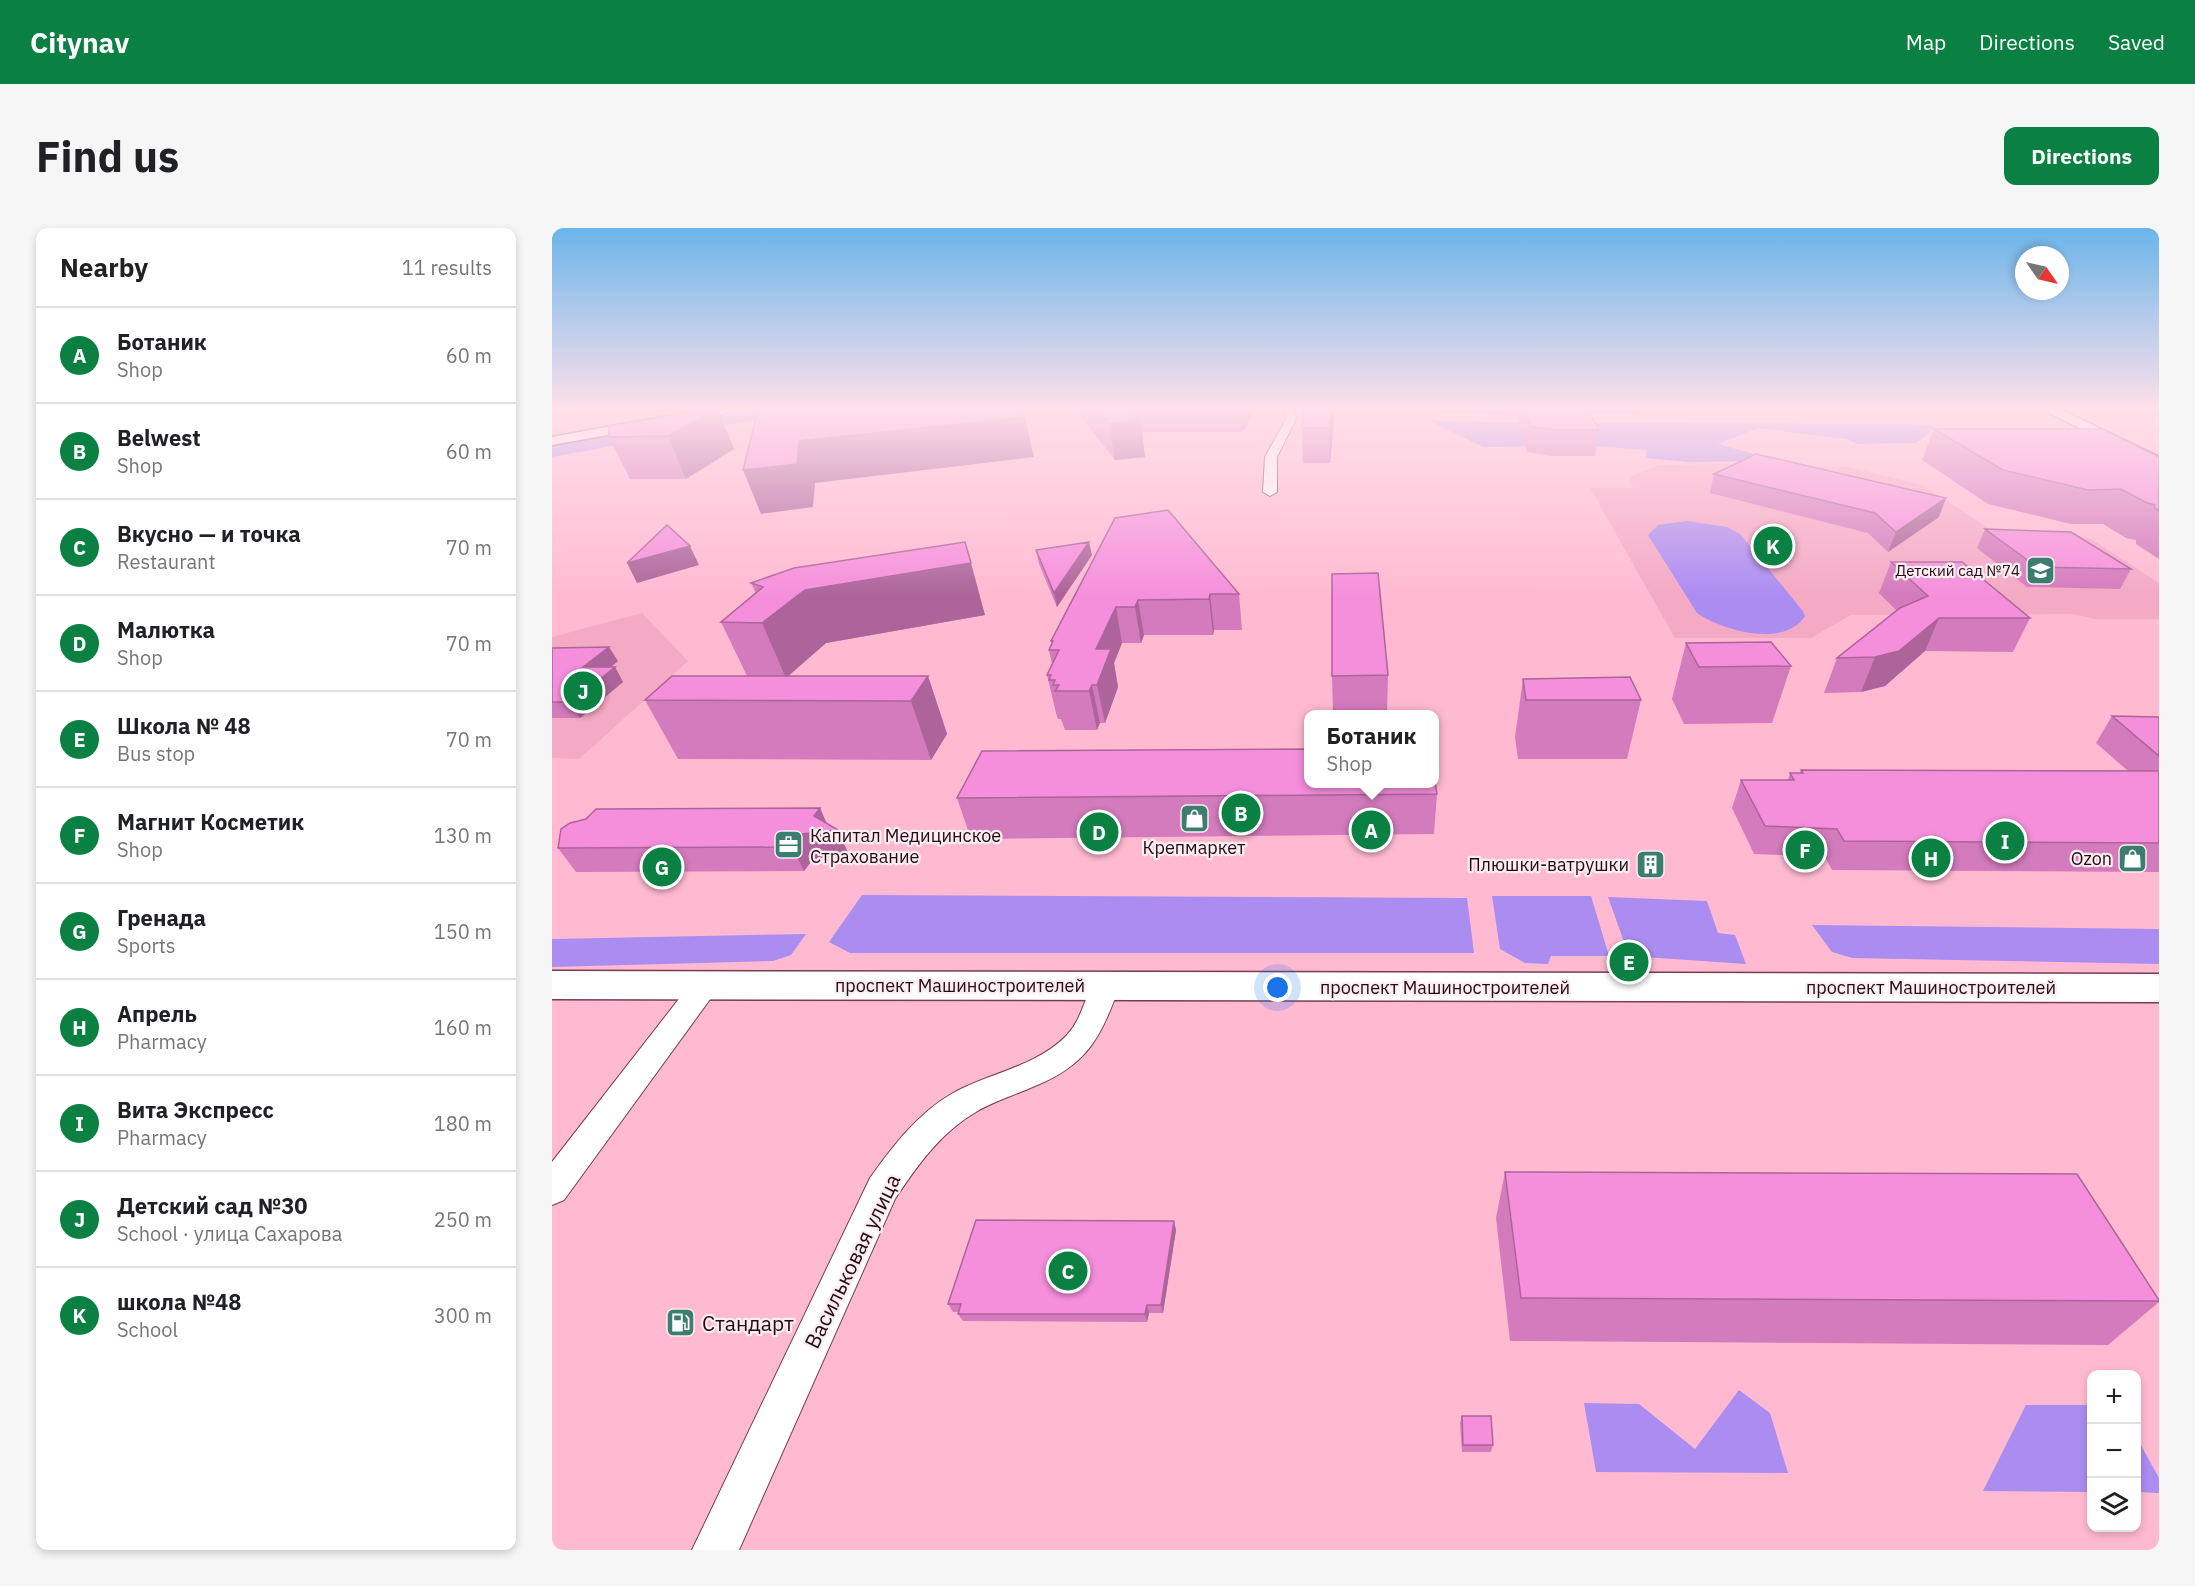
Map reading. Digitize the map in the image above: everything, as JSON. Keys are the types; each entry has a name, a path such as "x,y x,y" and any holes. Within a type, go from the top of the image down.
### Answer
{"street":[{"path":"1270,492 1271,472"},
{"path":"552,1189 706,984"},
{"name":"проспект Машиностроителей","path":"552,985 1106,984 2159,988"},
{"name":"Васильковая улица","path":"715,1550 882,1189 906,1154 936,1125 964,1103 1047,1067 1078,1044 1090,1026 1106,984"}],"shaded area":[{"path":"1643,472 1868,472 1922,485 1996,533 2068,533 2091,539 2159,583 2159,619 2095,619 2074,614 1851,615 1811,638 1675,638 1590,488 1633,488 1630,477"},
{"path":"1687,521 1727,527 1740,534 1805,616 1796,626 1783,632 1769,634 1722,626 1697,613 1648,535 1658,525"},
{"path":"642,613 688,661 579,759 552,758 552,637"},
{"path":"862,895 1467,898 1474,953 850,953 829,942"},
{"path":"1492,896 1591,896 1609,956 1551,956 1548,964 1525,963 1500,949"},
{"path":"1608,897 1707,901 1718,933 1735,935 1746,964 1629,956"},
{"path":"1812,925 2159,929 2159,964 1852,958 1832,952"},
{"path":"806,934 791,955 773,961 552,967 552,939"},
{"path":"1739,1390 1770,1413 1788,1473 1596,1472 1584,1403 1639,1404 1695,1449"},
{"path":"2026,1405 2087,1405 2087,1492 1983,1491"},
{"path":"2141,1445 2159,1478 2159,1493 2141,1492"}],"building":[{"path":"1719,472 1832,472 1946,498 1896,532 1875,513 1714,474"},
{"path":"2010,472 2159,472 2159,511 2155,505 2121,489 2088,490"},
{"path":"1168,510 1239,594 1210,594 1209,599 1138,600 1135,607 1116,607 1096,649 1111,649 1097,685 1092,685 1089,691 1055,691 1059,685 1053,685 1055,680 1049,680 1051,675 1047,675 1059,650 1049,650 1053,641 1051,641 1115,518"},
{"path":"667,525 690,546 627,563"},
{"path":"1985,529 2071,532 2131,569 2037,567"},
{"path":"965,542 971,563 805,590 762,623 721,622 763,587 751,583 794,568"},
{"path":"1089,542 1054,593 1036,550"},
{"path":"1891,562 1962,562 2030,618 1939,618 1899,651 1875,657 1837,658 1900,608 1928,596"},
{"path":"1378,573 1388,675 1332,676 1332,574"},
{"path":"1771,642 1791,666 1699,667 1686,643"},
{"path":"609,647 583,667 615,667 571,702 552,702 552,648"},
{"path":"672,676 928,676 911,701 645,700"},
{"path":"1630,677 1641,700 1526,700 1523,679"},
{"path":"2112,716 2159,717 2159,756"},
{"path":"1304,749 1304,788 1436,788 1437,794 957,798 982,751"},
{"path":"1801,770 2159,771 2159,843 1844,841 1837,829 1765,826 1741,780 1794,780 1790,773 1803,773"},
{"path":"820,808 814,816 838,830 801,834 792,847 558,848 561,829 570,823 586,819 596,809"},
{"path":"1505,1172 2077,1174 2159,1301 1521,1298"},
{"path":"976,1220 1174,1221 1161,1305 1147,1305 1145,1314 958,1314 961,1304 948,1304"},
{"path":"1462,1416 1491,1416 1493,1445 1463,1445"}],"place":[{"name":"школа №48","path":"1773,546"},
{"name":"Детский сад №74","path":"2041,570"},
{"name":"Детский сад №30","path":"583,691"},
{"name":"Belwest","path":"1241,813"},
{"name":"Крепмаркет","path":"1194,818"},
{"name":"Ботаник","path":"1371,830"},
{"name":"Малютка","path":"1099,832"},
{"name":"Вита Экспресс","path":"2005,841"},
{"name":"Капитал Медицинское Страхование","path":"789,845"},
{"name":"Магнит Косметик","path":"1805,850"},
{"name":"Апрель","path":"1931,858"},
{"name":"Ozon","path":"2133,858"},
{"name":"Плюшки-ватрушки","path":"1650,864"},
{"name":"Гренада","path":"662,867"},
{"name":"Школа № 48","path":"1629,962"},
{"name":"Вкусно — и точка","path":"1068,1271"},
{"name":"Стандарт","path":"681,1323"}]}
